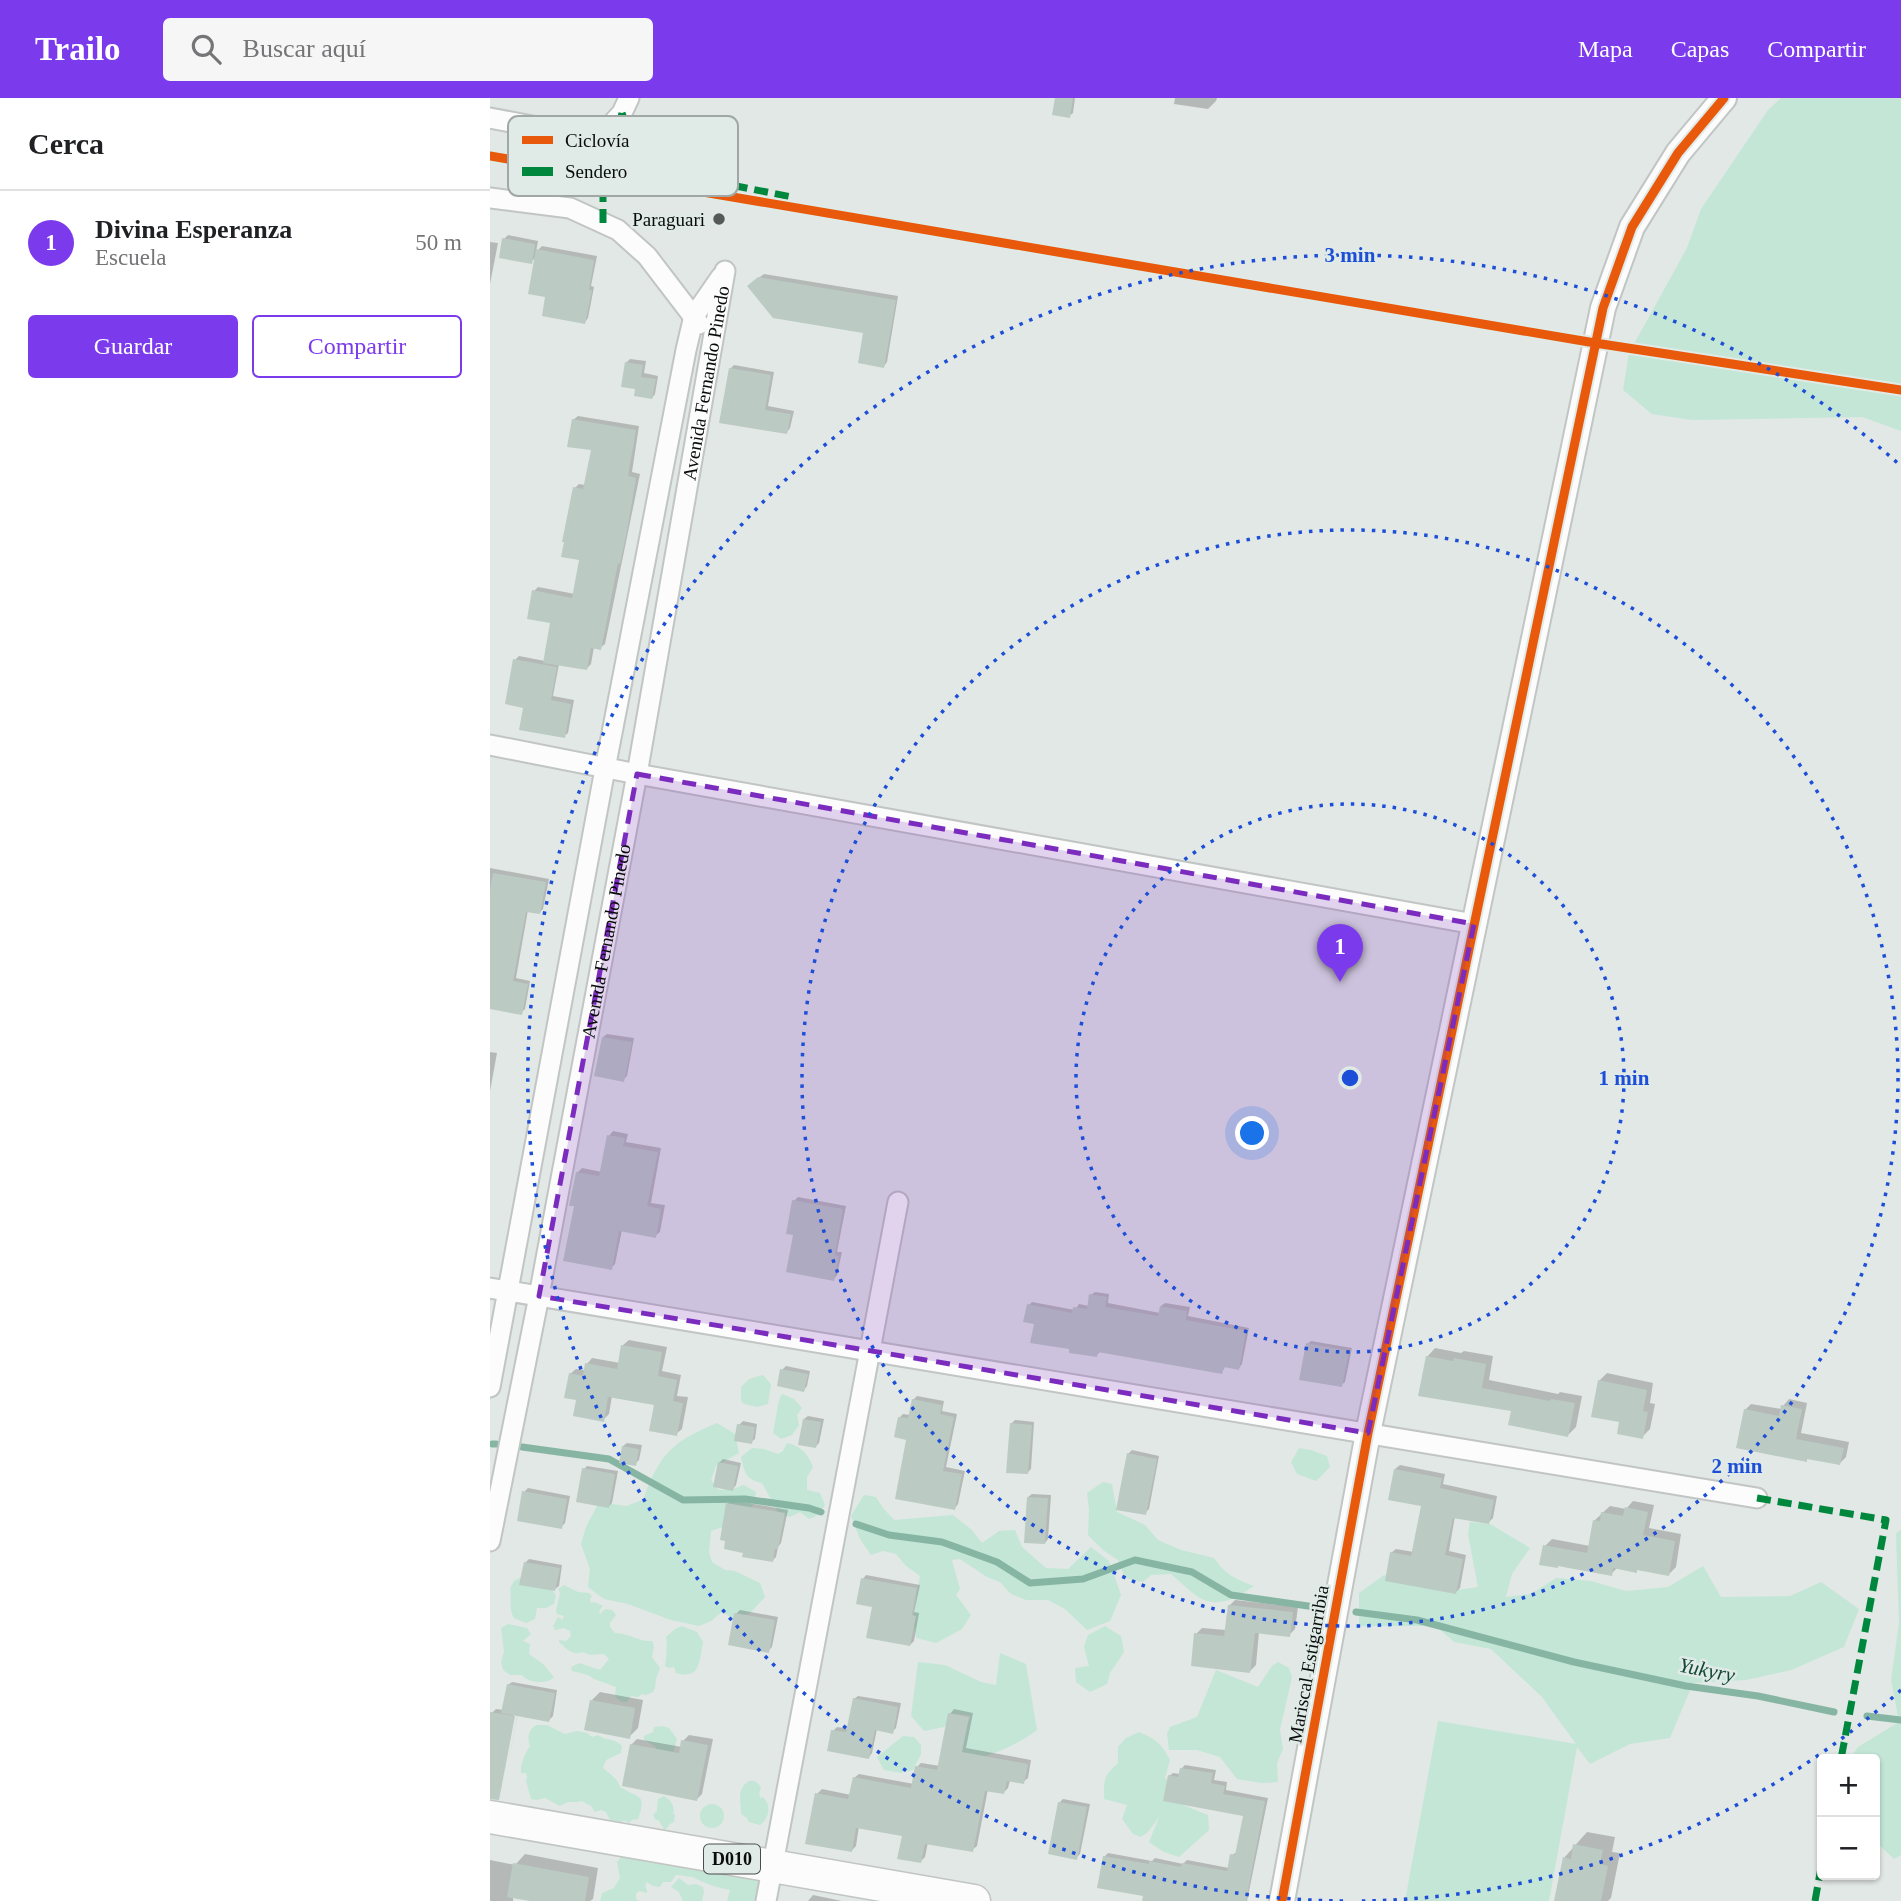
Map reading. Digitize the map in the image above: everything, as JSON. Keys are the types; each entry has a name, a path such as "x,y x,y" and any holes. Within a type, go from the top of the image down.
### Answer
{"main road":[{"name":"D010","path":"490,1817 974,1901"}],"street":[{"path":"619,116 629,98"},
{"name":"Mariscal Estigarribia","path":"1282,1901 1367,1433 1602,308 1632,227 1678,153 1724,98"},
{"path":"490,118 508,121"},
{"path":"490,198 570,208 618,230 647,256 694,316 712,345"},
{"name":"Avenida Fernando Pinedo","path":"490,1387 499,1289 606,768 694,316 726,271 637,774 490,1541"},
{"path":"490,746 1474,924"},
{"path":"765,1901 898,1202"},
{"path":"499,1289 1757,1498"}],"highlighted area":[{"path":"637,774 1474,924 1368,1433 539,1296"}],"green space":[{"path":"1781,98 1901,98 1901,431 1862,417 1692,420 1652,414 1623,390 1629,353 1687,248 1701,209 1768,110"},
{"path":"763,1375 771,1384 768,1404 757,1407 744,1404 741,1401 741,1387 749,1379"},
{"path":"782,1394 794,1399 802,1408 797,1415 799,1425 792,1435 781,1439 773,1433"},
{"path":"717,1423 735,1434 739,1453 716,1466 711,1480 719,1490 744,1485 756,1492 751,1510 746,1515 711,1531 709,1552 712,1562 725,1570 735,1571 760,1583 765,1597 749,1614 732,1618 722,1612 699,1626 604,1599 588,1587 590,1569 581,1544 586,1527 599,1502 626,1506 643,1500 655,1471 670,1451 689,1436"},
{"path":"787,1443 800,1448 809,1458 813,1467 807,1477 807,1490 820,1493 825,1505 818,1515 809,1519 800,1512 790,1517 779,1514 762,1483 747,1474 741,1457 752,1448 778,1454"},
{"path":"1299,1448 1327,1456 1330,1467 1316,1481 1297,1474 1291,1462"},
{"path":"1103,1482 1112,1484 1117,1512 1145,1525 1158,1540 1181,1550 1214,1558 1231,1575 1254,1586 1236,1597 1216,1602 1198,1597 1171,1574 1151,1575 1143,1582 1125,1578 1118,1560 1088,1535 1087,1493"},
{"path":"864,1495 876,1497 894,1520 953,1515 972,1530 982,1543 999,1531 1015,1530 1022,1547 1046,1568 1068,1569 1091,1547 1109,1561 1121,1595 1110,1621 1087,1630 1065,1609 1048,1600 1026,1600 1011,1594 1000,1582 987,1577 960,1559 952,1560 960,1589 956,1595 971,1615 962,1629 936,1643 916,1638 913,1618 920,1576 896,1554 883,1551 871,1555 860,1539 851,1516"},
{"path":"1470,1522 1490,1524 1530,1548 1512,1574 1506,1597 1531,1594 1556,1578 1591,1581 1626,1591 1668,1587 1703,1566 1721,1597 1790,1596 1821,1582 1859,1609 1844,1647 1791,1670 1746,1680 1693,1683 1670,1738 1630,1744 1590,1764 1577,1747 1549,1901 1405,1901 1438,1721 1576,1744 1542,1697 1491,1649 1454,1642 1436,1626 1359,1626 1359,1593 1384,1575 1450,1591 1478,1587 1468,1534"},
{"path":"1901,1529 1901,1855 1894,1859 1880,1846 1880,1754 1853,1754 1858,1747 1899,1722 1891,1680 1899,1623 1896,1534"},
{"path":"523,1576 556,1595 554,1604 537,1608 535,1619 526,1623 514,1618 511,1607 510,1588 514,1581"},
{"path":"564,1585 578,1592 589,1593 592,1596 591,1603 603,1606 600,1614 605,1609 612,1610 616,1615 610,1627 615,1633 652,1641 652,1657 660,1668 653,1692 638,1697 631,1696 627,1702 622,1702 615,1697 616,1687 572,1671 571,1667 579,1663 600,1670 609,1659 604,1654 573,1652 559,1642 566,1641 571,1636 570,1631 564,1628 555,1630 553,1626 558,1617 562,1620 564,1616 556,1611 560,1593 558,1589"},
{"path":"508,1624 527,1628 531,1634 523,1641 530,1644 529,1654 543,1664 554,1677 551,1680 538,1682 522,1675 510,1675 503,1670 501,1628"},
{"path":"682,1626 697,1632 703,1642 697,1667 690,1674 676,1673 674,1667 665,1666 666,1637"},
{"path":"1105,1626 1121,1636 1124,1652 1110,1673 1107,1684 1090,1692 1076,1682 1075,1668 1089,1666 1084,1647 1088,1635"},
{"path":"1000,1653 1026,1664 1037,1730 1021,1741 966,1762 957,1747 971,1716 957,1714 944,1727 924,1731 911,1716 918,1662 945,1665 981,1682 996,1685"},
{"path":"1278,1662 1289,1668 1292,1677 1280,1730 1283,1749 1277,1763 1278,1782 1262,1783 1237,1779 1220,1757 1197,1750 1169,1750 1167,1734 1170,1727 1197,1717 1216,1670 1258,1687 1272,1666"},
{"path":"536,1725 547,1725 565,1734 577,1731 592,1737 598,1735 622,1746 621,1753 606,1760 603,1768 620,1787 640,1798 642,1805 638,1819 629,1823 624,1820 610,1820 606,1812 595,1812 582,1801 568,1802 560,1806 545,1798 531,1799 526,1773 521,1773 521,1770 530,1746 529,1734"},
{"path":"654,1727 669,1728 677,1739 672,1757 656,1751 656,1747 644,1740 644,1736 653,1732"},
{"path":"1139,1732 1158,1742 1167,1754 1170,1760 1165,1778 1183,1805 1208,1815 1209,1830 1179,1857 1164,1852 1149,1842 1159,1817 1141,1837 1133,1834 1122,1819 1127,1805 1104,1799 1105,1779 1118,1763 1118,1747 1126,1738"},
{"path":"903,1736 914,1737 921,1745 921,1754 913,1770 901,1773 884,1770 877,1757"},
{"path":"749,1781 759,1784 759,1794 768,1804 767,1816 760,1825 749,1822 741,1814 741,1792"},
{"path":"664,1796 672,1803 675,1815 674,1822 666,1829 653,1815 657,1811 658,1799"},
{"path":"712,1804 723,1811 724,1816 717,1827 712,1828 701,1821 700,1816 707,1805"},
{"path":"624,1854 670,1865 677,1862 738,1876 757,1877 760,1886 755,1901 727,1901 730,1890 693,1877 676,1875 671,1882 663,1882 660,1887 647,1882 647,1893 639,1891 636,1894 639,1901 600,1901 602,1893 614,1888 620,1878 617,1862"},
{"path":"679,1878 688,1885 703,1887 702,1901 683,1901 679,1892 671,1887"}],"building":[{"path":"1055,98 1073,98 1070,118 1052,115"},
{"path":"502,238 535,244 532,264 499,258"},
{"path":"536,249 594,260 589,290 592,290 585,324 542,316 545,297 528,294"},
{"path":"758,277 896,300 884,368 858,363 863,333 773,318 747,286"},
{"path":"625,362 643,365 641,377 656,379 652,399 634,396 635,389 621,387"},
{"path":"729,368 771,375 765,410 791,414 787,434 719,423"},
{"path":"572,419 636,430 628,476 636,478 627,531 601,650 591,648 587,670 543,663 550,623 527,619 532,590 572,598 579,560 561,557 562,542 573,487 583,489 591,450 567,447"},
{"path":"513,659 557,667 551,700 571,704 565,738 519,730 523,708 505,704"},
{"path":"493,873 546,882 540,914 526,912 513,981 528,984 522,1015 490,1009 490,890"},
{"path":"602,1037 632,1042 624,1082 594,1076"},
{"path":"607,1135 625,1138 623,1146 658,1152 647,1206 661,1209 656,1238 619,1231 612,1270 563,1261 574,1206 569,1206 576,1172 599,1176"},
{"path":"792,1200 843,1209 835,1255 839,1256 834,1281 786,1272 793,1235 786,1234"},
{"path":"1089,1294 1107,1297 1105,1307 1158,1316 1160,1306 1187,1311 1186,1320 1246,1331 1239,1370 1224,1367 1222,1374 1098,1352 1097,1357 1069,1353 1069,1349 1030,1343 1034,1324 1023,1322 1027,1304 1072,1313 1073,1307 1087,1309"},
{"path":"1306,1343 1349,1351 1342,1387 1299,1380"},
{"path":"621,1345 662,1352 658,1376 677,1380 673,1401 683,1403 677,1436 649,1431 654,1405 608,1397 604,1422 573,1416 576,1400 564,1398 569,1373 583,1376 585,1363 617,1369"},
{"path":"1426,1356 1486,1364 1482,1388 1575,1403 1568,1437 1508,1425 1511,1411 1418,1396"},
{"path":"780,1369 808,1374 804,1392 777,1386"},
{"path":"1598,1380 1647,1390 1643,1411 1648,1412 1643,1439 1617,1434 1619,1422 1591,1417"},
{"path":"912,1399 942,1405 940,1414 954,1417 943,1471 962,1474 955,1510 895,1499 906,1440 894,1437 898,1417 908,1418"},
{"path":"1781,1405 1802,1409 1796,1439 1844,1448 1840,1465 1807,1459 1807,1462 1736,1448 1744,1409 1779,1416"},
{"path":"803,1419 821,1422 816,1448 798,1445"},
{"path":"1010,1423 1032,1425 1028,1474 1006,1473"},
{"path":"737,1424 755,1427 752,1444 734,1441"},
{"path":"622,1446 639,1449 636,1466 619,1463"},
{"path":"1127,1453 1157,1459 1146,1515 1116,1510"},
{"path":"718,1462 738,1466 733,1491 713,1487"},
{"path":"582,1468 615,1474 609,1508 576,1502"},
{"path":"1394,1469 1442,1478 1440,1488 1494,1500 1489,1524 1453,1518 1445,1555 1463,1559 1456,1594 1385,1581 1390,1552 1411,1556 1421,1506 1388,1500"},
{"path":"522,1491 567,1499 562,1529 517,1521"},
{"path":"1027,1497 1048,1498 1045,1544 1024,1543"},
{"path":"726,1503 785,1513 773,1562 742,1557 743,1553 724,1549 725,1541 720,1540"},
{"path":"1625,1507 1648,1512 1643,1535 1675,1541 1669,1576 1613,1568 1612,1576 1539,1565 1543,1545 1587,1553 1593,1520 1600,1521 1601,1512 1623,1516"},
{"path":"524,1562 560,1568 555,1591 519,1585"},
{"path":"861,1578 917,1588 912,1615 916,1616 910,1646 866,1638 872,1607 856,1604"},
{"path":"1228,1605 1293,1612 1290,1637 1255,1633 1250,1673 1191,1666 1194,1633 1224,1636"},
{"path":"734,1613 775,1620 769,1653 728,1645"},
{"path":"507,1684 555,1693 549,1722 501,1713"},
{"path":"853,1698 898,1707 893,1734 875,1730 869,1759 827,1751 831,1730 846,1732"},
{"path":"590,1700 635,1708 630,1739 584,1730"},
{"path":"490,1712 515,1716 499,1800 490,1799"},
{"path":"948,1713 969,1717 962,1752 1028,1764 1024,1784 1007,1781 1004,1794 985,1791 973,1852 925,1844 921,1863 897,1859 902,1836 856,1828 852,1852 805,1844 815,1793 848,1799 853,1777 911,1788 915,1766 937,1770"},
{"path":"681,1740 708,1745 697,1801 622,1786 630,1744 679,1753"},
{"path":"1180,1768 1213,1773 1211,1783 1225,1786 1223,1794 1265,1801 1246,1901 1142,1901 1143,1896 1097,1888 1103,1856 1181,1867 1182,1863 1227,1871 1230,1854 1235,1855 1243,1816 1163,1801 1168,1775 1178,1777"},
{"path":"1058,1802 1087,1807 1077,1860 1048,1854"},
{"path":"1573,1844 1603,1850 1600,1864 1608,1866 1601,1901 1554,1901 1563,1857 1571,1859"},
{"path":"513,1863 589,1877 585,1901 530,1901 507,1897"}],"waterway":[{"path":"522,1447 609,1459 683,1500 745,1499 821,1512"},
{"path":"856,1524 889,1535 942,1542 997,1562 1030,1583 1083,1579 1135,1560 1192,1572 1231,1595 1315,1607"},
{"name":"Yukyry","path":"1356,1612 1417,1620 1574,1662 1686,1686 1758,1696 1834,1712"},
{"name":"Yukyry","path":"1867,1716 1901,1720"}],"marked path":[{"path":"738,186 792,197"},
{"path":"603,196 603,223"},
{"path":"1757,1498 1886,1520 1842,1754"},
{"path":"1815,1901 1819,1880"}],"cycle path":[{"path":"1282,1901 1368,1433 1603,308 1632,227 1678,153 1724,98"},
{"path":"490,156 508,159"},
{"path":"726,196 1595,343 1901,390"}],"place":[{"name":"Paraguari","path":"719,219"},
{"name":"Divina Esperanza","path":"1340,982"}]}
